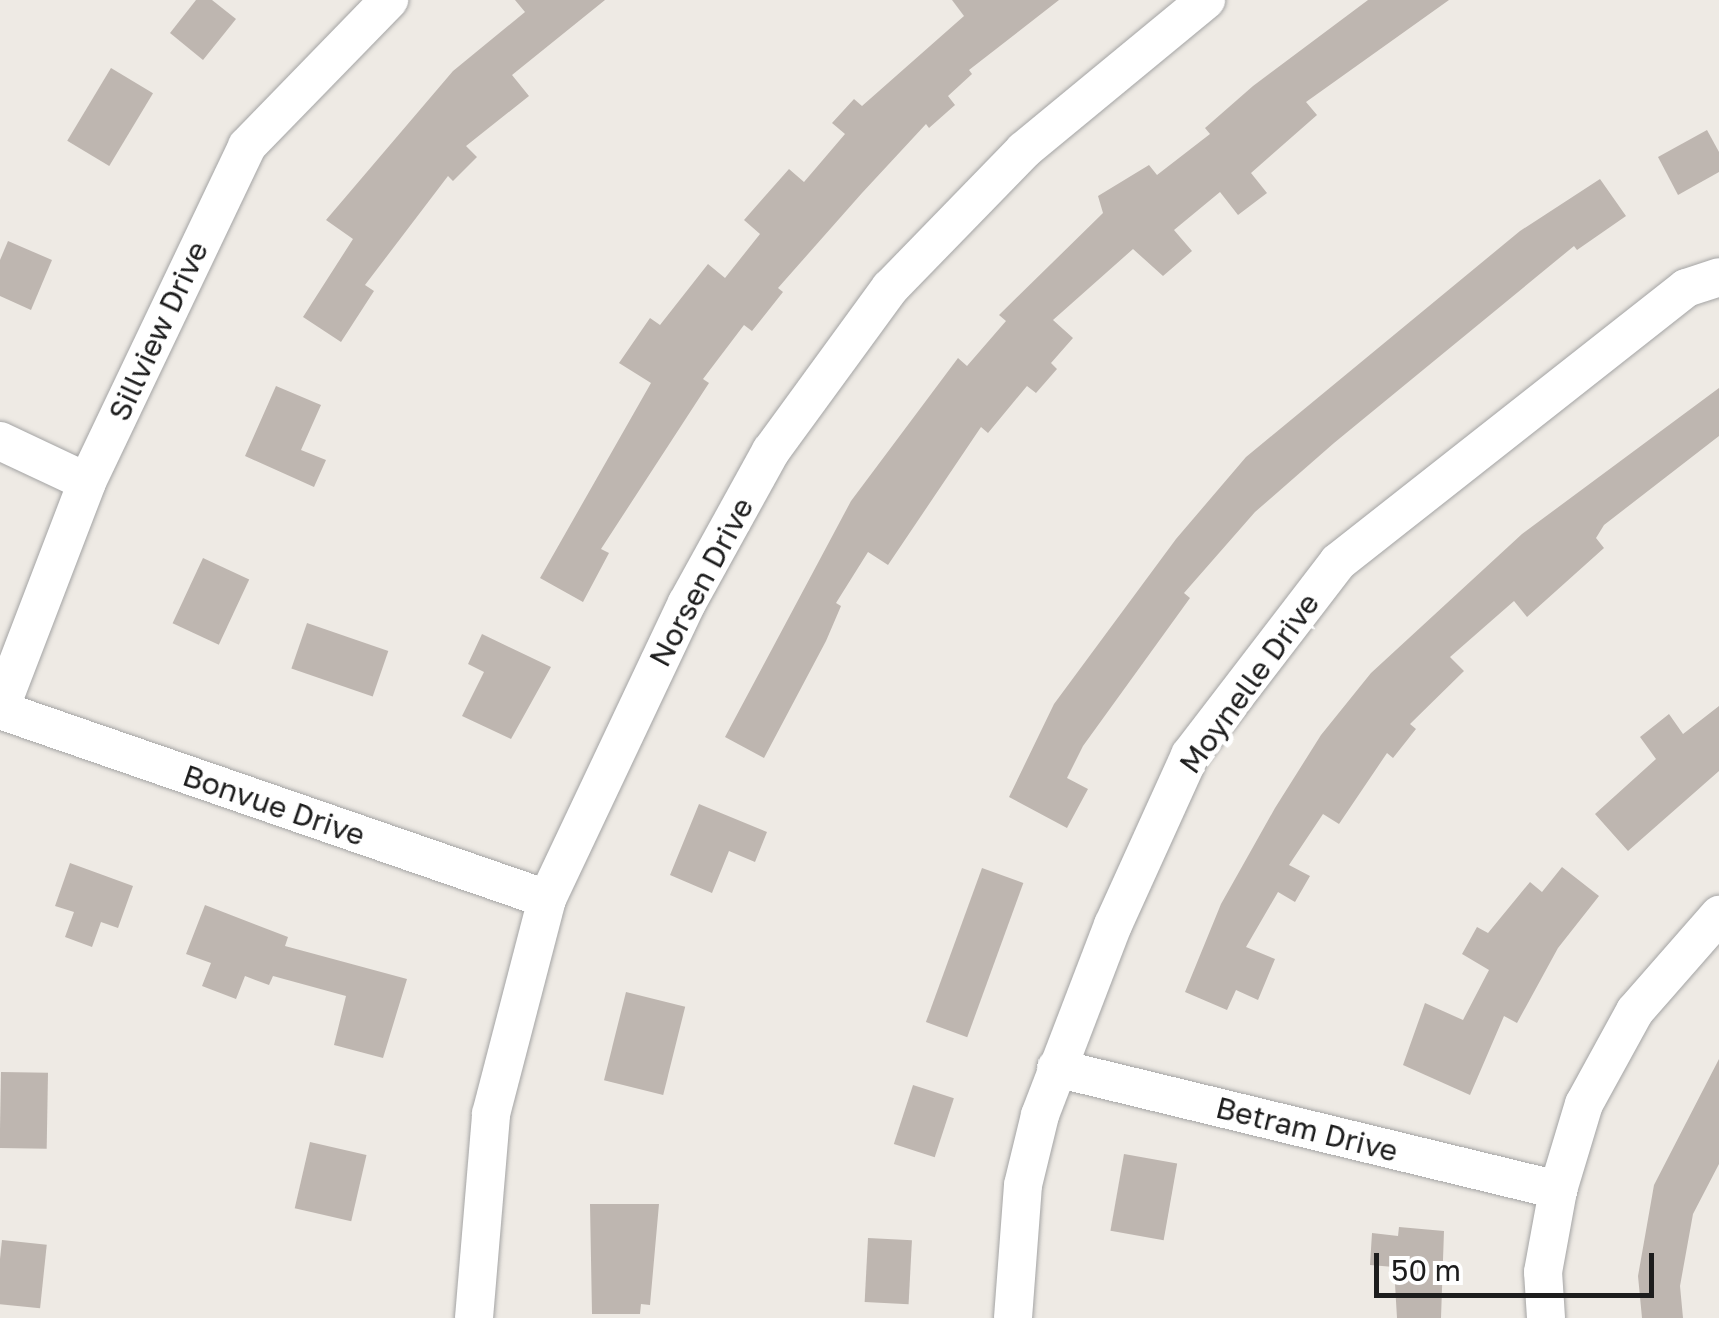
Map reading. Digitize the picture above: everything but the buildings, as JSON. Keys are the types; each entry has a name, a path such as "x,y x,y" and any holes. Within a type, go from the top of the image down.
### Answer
{"street":[{"name":"Sillview Drive","path":"0,709 86,482 247,146 388,0"},
{"name":"Norsen Drive","path":"474,1318 491,1114 547,899 686,603 771,451 890,288 1024,150 1206,0"},
{"name":"Moynelle Drive","path":"1013,1318 1023,1185 1056,1068 1190,755 1338,562 1686,288 1719,276"},
{"path":"0,441 86,482"},
{"name":"Bonvue Drive","path":"0,709 547,899"},
{"path":"1546,1318 1544,1272 1558,1190 1584,1104 1635,1012 1719,915"},
{"name":"Betram Drive","path":"1056,1068 1558,1190"}]}
